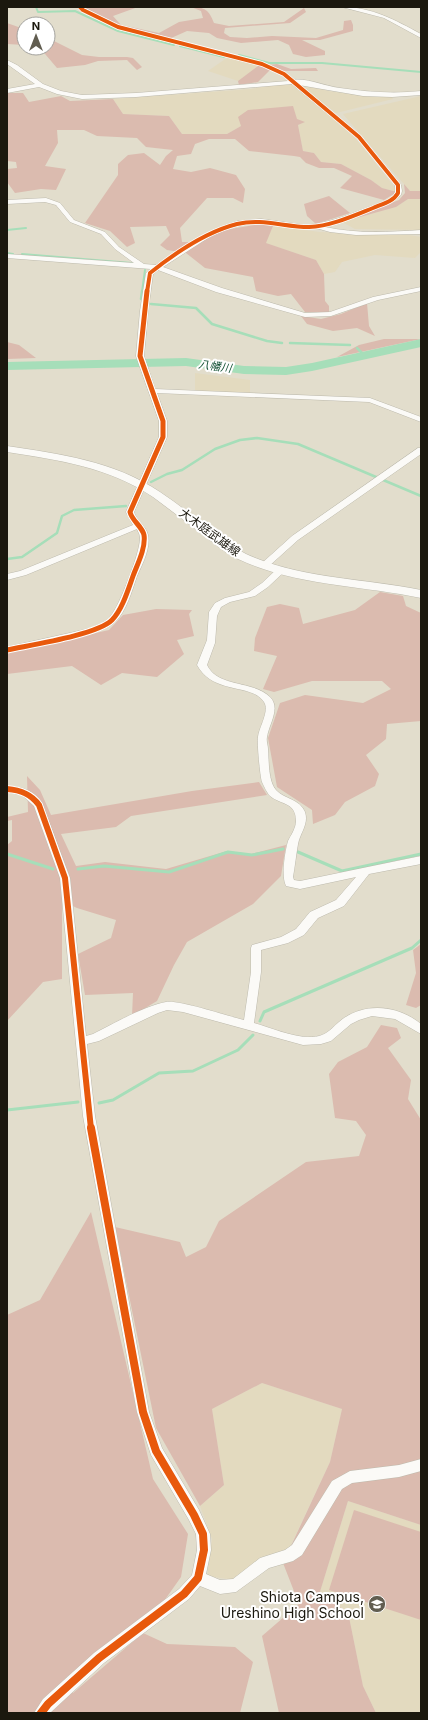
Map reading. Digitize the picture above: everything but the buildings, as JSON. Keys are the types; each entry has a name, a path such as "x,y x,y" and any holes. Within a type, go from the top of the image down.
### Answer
{"main road":[{"name":"大木庭武雄線","path":"7,449 65,458 93,465 124,476 142,485 172,504 237,553 265,565 309,576 421,594"}],"street":[{"path":"7,650 100,628 110,621 121,608 144,544 143,532 130,517 130,512 163,437 164,428 154,391 140,356 144,311 150,273 209,233 223,228 248,222 262,221 304,227 328,224 390,201 396,197 400,188 397,182 359,137 284,74 262,64 118,27 83,10 80,7"},
{"path":"345,7 386,18 421,36"},
{"path":"7,62 39,85 72,96 82,97 136,96 293,82 314,84 346,92 400,95 421,93"},
{"path":"7,91 39,85"},
{"path":"7,202 46,200 58,204 76,224 103,233 117,248 142,266"},
{"path":"317,226 329,230 353,232 421,232"},
{"path":"7,256 157,268 219,290 305,315 318,316 339,313 370,300 421,289"},
{"path":"154,391 370,400 421,420"},
{"path":"265,565 295,538 421,450"},
{"path":"7,577 30,570 137,526"},
{"path":"281,570 256,591 247,596 227,600 219,604 214,610 210,649 202,664 206,672 217,679 259,693 268,700 271,708 262,738 267,782 273,793 295,805 300,812 301,823 293,842 288,877 290,883 300,885 365,873 421,860"},
{"path":"7,789 23,791 34,797 39,805 65,878 89,1116 143,1412 156,1451 194,1515 203,1534 204,1550 198,1578 184,1594 99,1658 40,1713"},
{"path":"248,1027 256,972 256,948 284,940 300,932 314,915 340,903 365,873"},
{"path":"82,1041 95,1038 154,1010 168,1006 183,1008 303,1041 316,1042 327,1038 355,1017 375,1012 394,1013 412,1022 421,1030"},
{"path":"198,1578 220,1587 236,1585 265,1563 288,1556 297,1550 337,1485 350,1477 399,1471 421,1465"}],"shaded area":[{"path":"84,7 138,7 113,16 121,25 159,33 179,22 203,18 201,11 191,7 206,10 214,23 229,26 284,22 304,8 306,12 290,23 225,28 224,33 230,37 247,38 272,36 316,38 343,30 344,21 351,20 353,31 320,40 302,40 325,51 325,55 306,57 293,54 289,45 278,40 241,43 217,38 209,33 187,31 169,39 120,27"},
{"path":"7,23 16,26 16,45 7,44"},
{"path":"56,42 82,55 133,58 142,67 137,70 127,60 98,61 85,65 57,68 47,56 56,56"},
{"path":"228,57 262,64 238,81 208,71"},
{"path":"277,64 291,69 316,68 318,71 269,71 258,82 239,85 238,81 258,66"},
{"path":"284,83 295,85 356,139 397,192 382,188 371,180 341,164 321,162 314,153 303,151 298,125 304,122 241,126 227,134 182,134 169,116 123,114 113,99 251,89"},
{"path":"309,85 328,91 391,96 393,99 336,113 302,87"},
{"path":"7,93 23,93 29,102 61,96 70,101 113,99 123,114 169,116 182,134 227,134 241,126 238,117 248,110 293,106 297,119 305,122 298,125 303,151 314,153 321,162 341,164 371,180 382,188 397,192 384,200 340,188 352,176 334,168 319,168 306,163 300,157 249,151 235,139 209,139 195,144 191,154 177,156 173,169 191,172 210,168 236,175 245,189 243,203 233,198 207,198 180,228 182,242 199,242 224,230 260,224 273,226 266,243 316,260 324,274 325,301 329,306 329,313 305,312 291,294 278,296 256,291 253,277 205,268 186,253 167,250 160,245 170,235 166,226 130,227 135,243 127,247 110,231 85,223 118,175 118,164 128,155 144,153 160,165 166,156 173,150 146,147 137,138 97,136 84,130 57,130 58,143 45,166 66,169 56,190 41,189 15,193 7,182 7,169 17,168 16,162 7,161"},
{"path":"421,96 421,191 410,191 343,114"},
{"path":"404,184 410,191 421,191 421,199 408,199 396,207 342,222 399,200 405,193"},
{"path":"329,196 350,213 316,224 307,216 304,204"},
{"path":"408,199 421,199 421,230 355,229 342,222 396,207"},
{"path":"273,226 320,232 409,235 421,237 421,252 415,258 375,255 342,262 335,272 324,274 316,260 265,243"},
{"path":"367,303 369,326 375,336 357,328 333,331 307,324 301,316 321,319 341,314"},
{"path":"384,339 421,339 337,357 359,345"},
{"path":"7,342 19,345 36,358 7,359"},
{"path":"195,373 250,380 250,394 195,391"},
{"path":"380,592 403,596 406,606 421,613 421,721 387,724 386,739 366,755 379,774 375,786 345,802 335,815 313,824 312,810 277,787 268,738 280,703 305,695 363,703 391,689 382,681 312,681 274,692 263,689 277,656 254,651 255,638 267,607 280,604 299,608 303,624 355,610"},
{"path":"156,609 192,610 189,614 194,636 177,640 184,654 157,677 122,673 101,685 72,666 7,674 7,653 109,630 123,615"},
{"path":"27,776 40,790 51,815 192,791 259,782 267,795 131,816 116,827 61,834 76,866 105,862 166,869 227,851 251,854 286,845 281,876 253,904 187,942 157,1001 132,1016 133,993 85,995 78,954 111,938 116,920 77,908 62,901 62,979 43,982 7,1021 7,845 12,841 12,820 7,821 7,817 28,812"},
{"path":"421,944 421,1005 416,1008 406,1005 416,973 413,950"},
{"path":"381,1025 397,1028 401,1038 388,1048 411,1080 408,1099 421,1120 421,1525 348,1501 319,1595 348,1612 363,1686 376,1713 279,1713 262,1636 299,1604 283,1563 330,1462 342,1409 262,1383 212,1409 224,1485 200,1506 156,1428 115,1227 180,1242 186,1257 206,1247 219,1221 306,1162 359,1156 366,1135 356,1121 335,1118 329,1074 338,1062 367,1047"},
{"path":"91,1212 153,1479 188,1534 181,1577 164,1601 67,1677 73,1693 143,1633 167,1644 235,1647 253,1662 240,1713 7,1713 7,1315 40,1300"},
{"path":"262,1383 342,1409 330,1462 289,1549 234,1580 207,1576 212,1539 200,1506 224,1485 212,1409"},
{"name":"Shiota Campus, Ureshino High School","path":"348,1501 421,1525 421,1713 376,1713 363,1686 348,1612 319,1595"},
{"path":"354,1510 421,1532 421,1620 329,1590"}],"waterway":[{"path":"36,7 38,12 75,11 118,31 174,45"},
{"path":"180,46 224,57"},
{"path":"239,55 269,63 322,63 421,72"},
{"path":"7,230 26,228"},
{"path":"7,253 13,254"},
{"path":"22,254 132,263"},
{"path":"142,292 145,270"},
{"path":"141,299 142,291"},
{"path":"151,304 196,308 212,324 267,341 282,343"},
{"path":"290,343 350,345"},
{"name":"八幡川","path":"7,366 186,362 244,370 286,371 312,367 421,343"},
{"path":"357,348 364,355"},
{"path":"151,482 167,474 182,470 215,449 240,440 257,438 298,444 421,496"},
{"path":"7,559 22,557 57,533 62,516 74,510 126,506"},
{"path":"78,869 104,866 169,872 228,852 252,855 283,849"},
{"path":"298,852 342,871 421,854"},
{"path":"7,854 53,869"},
{"path":"260,1021 264,1012 412,948 421,940"},
{"path":"99,1103 113,1100 159,1073 193,1071 238,1050 253,1035"},
{"path":"7,1110 78,1102"}],"cycle path":[{"path":"7,650 88,632 104,625 113,619 117,613 132,580 141,554 144,538 142,531 131,516 130,512 163,437 163,421 140,356 144,311 150,273 199,240 228,226 238,223 261,221 304,227 318,226 346,218 390,201 399,191 397,182 359,137 284,74 262,64 118,27 83,10 80,7"},
{"path":"7,789 26,793 39,805 65,878 89,1116 143,1412 156,1451 194,1515 203,1534 204,1550 198,1578 184,1594 99,1658 48,1704 41,1713"}],"place":[{"name":"Shiota Campus, Ureshino High School","path":"377,1604"}]}
